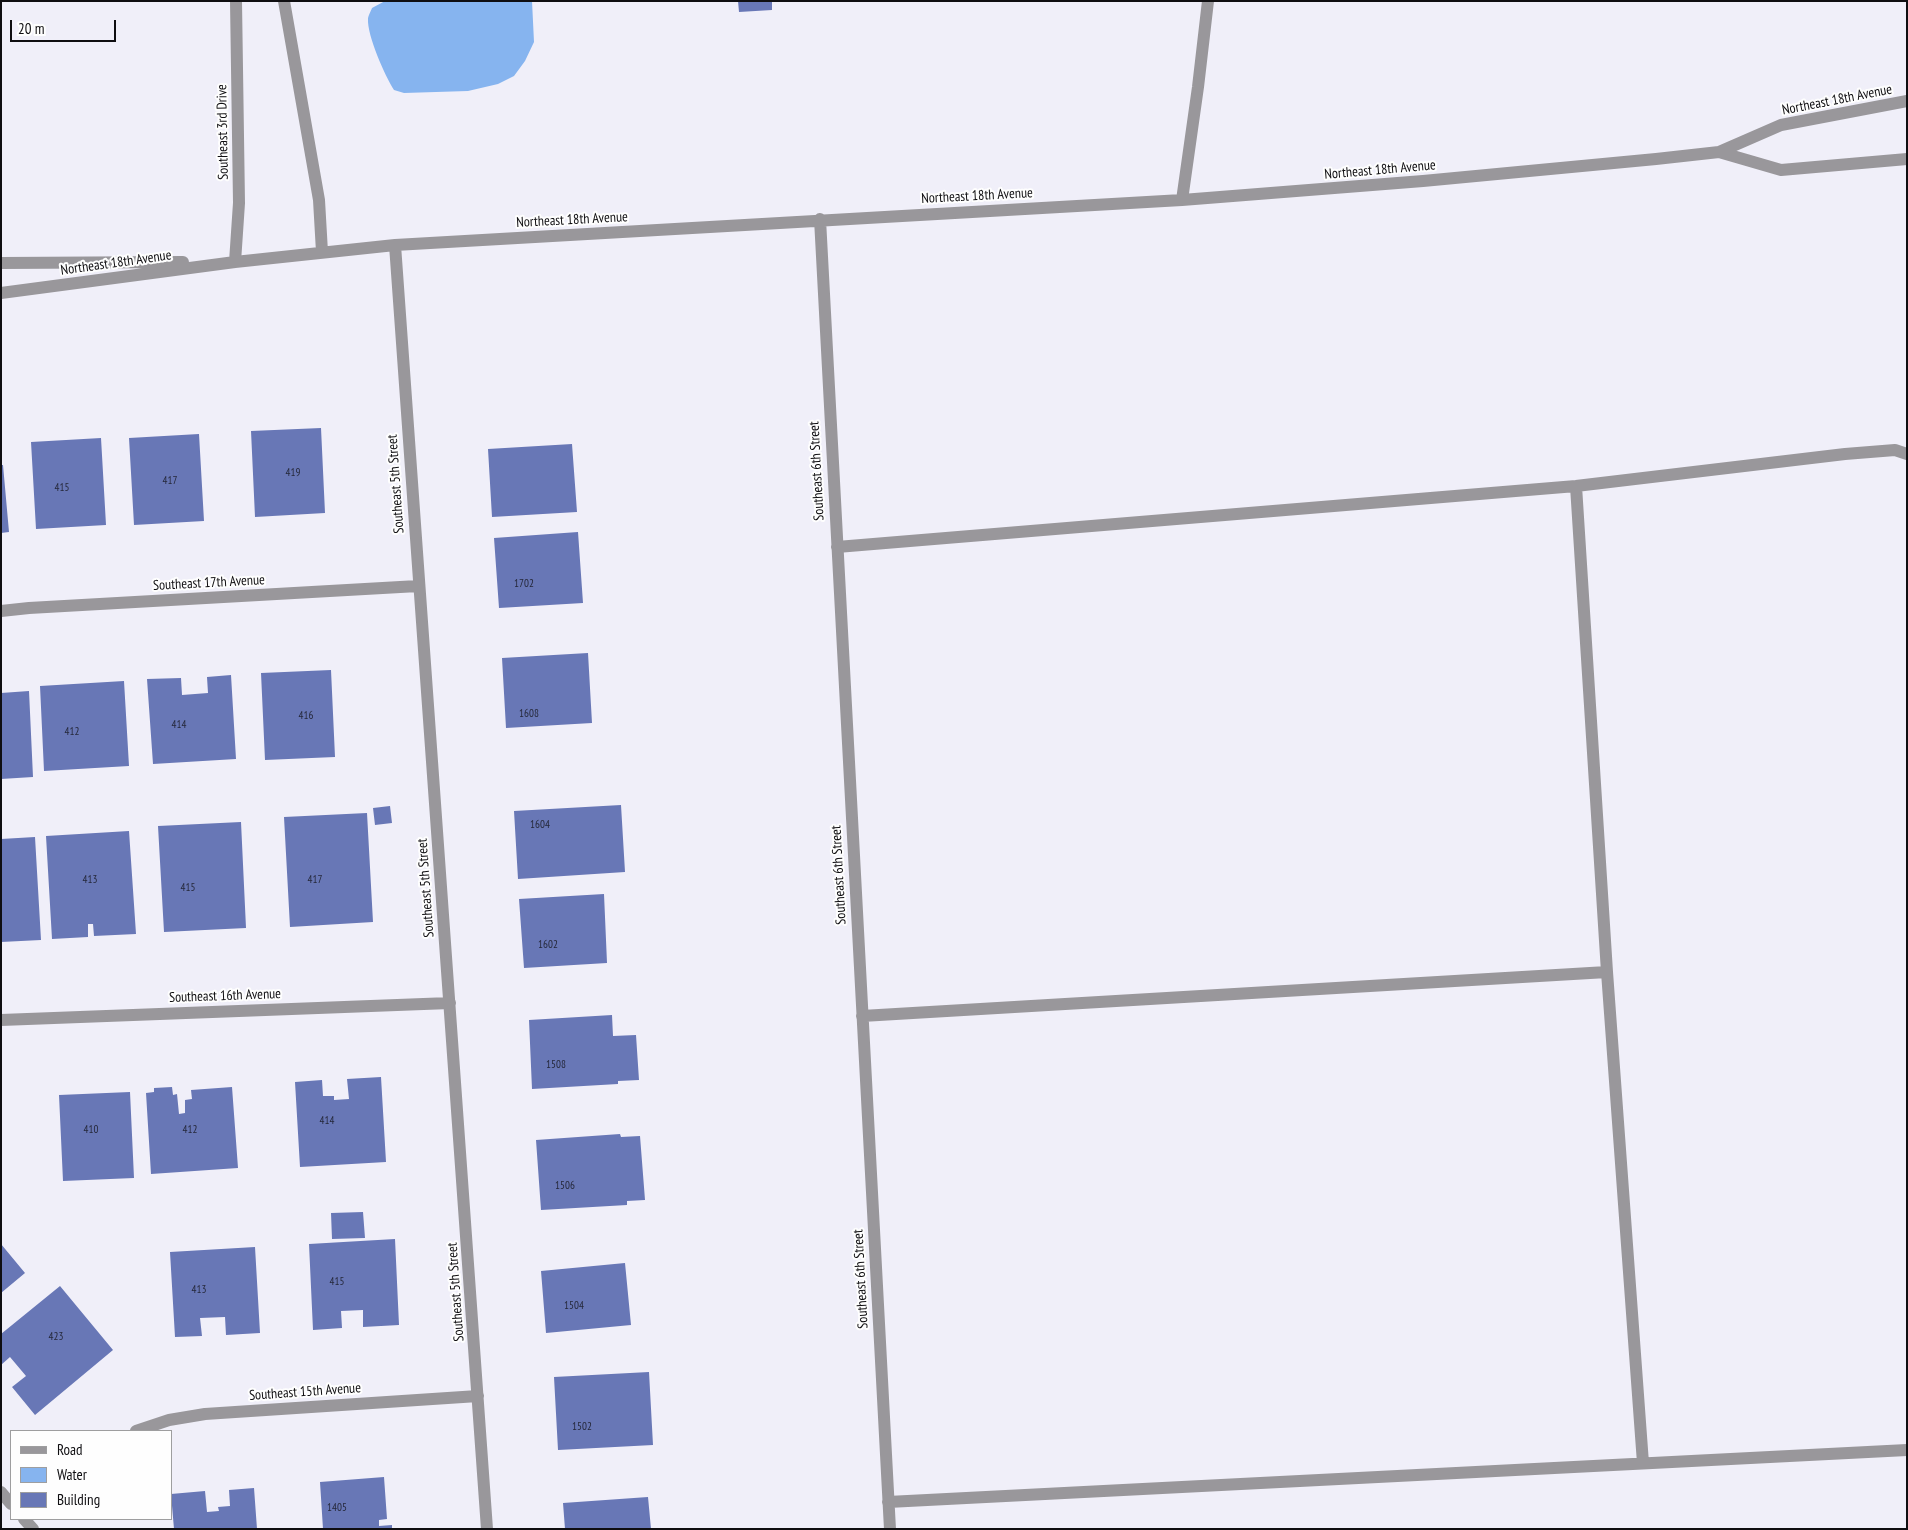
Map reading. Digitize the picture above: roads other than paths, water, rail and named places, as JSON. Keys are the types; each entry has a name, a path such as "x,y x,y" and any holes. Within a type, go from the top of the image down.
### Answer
{"street":[{"name":"Southeast 3rd Drive","path":"235,262 239,203 236,1"},
{"path":"284,1 319,200 322,252"},
{"path":"1182,200 1208,1"},
{"name":"Northeast 18th Avenue","path":"1,293 235,262 395,245 820,219 1182,200 1423,181 1719,152 1781,125 1907,101"},
{"name":"Northeast 18th Avenue","path":"1719,152 1781,170 1907,159"},
{"name":"Southeast 6th Street","path":"820,219 890,1529"},
{"name":"Southeast 5th Street","path":"395,245 487,1529"},
{"name":"Northeast 18th Avenue","path":"1,263 235,262"},
{"path":"837,547 1576,486 1845,454 1895,450 1907,454"},
{"path":"1576,486 1607,972 1643,1463"},
{"name":"Southeast 17th Avenue","path":"1,611 39,607 418,586"},
{"path":"862,1016 1607,972"},
{"name":"Southeast 16th Avenue","path":"1,1020 450,1003"},
{"name":"Southeast 15th Avenue","path":"139,1430 169,1420 205,1414 478,1396"},
{"path":"888,1502 1907,1450"},
{"path":"1,1492 10,1503"}],"water":[{"path":"385,1 532,1 534,42 525,61 514,76 498,84 468,91 404,93 394,90 390,84 377,55 368,26 368,18 372,8"}]}
